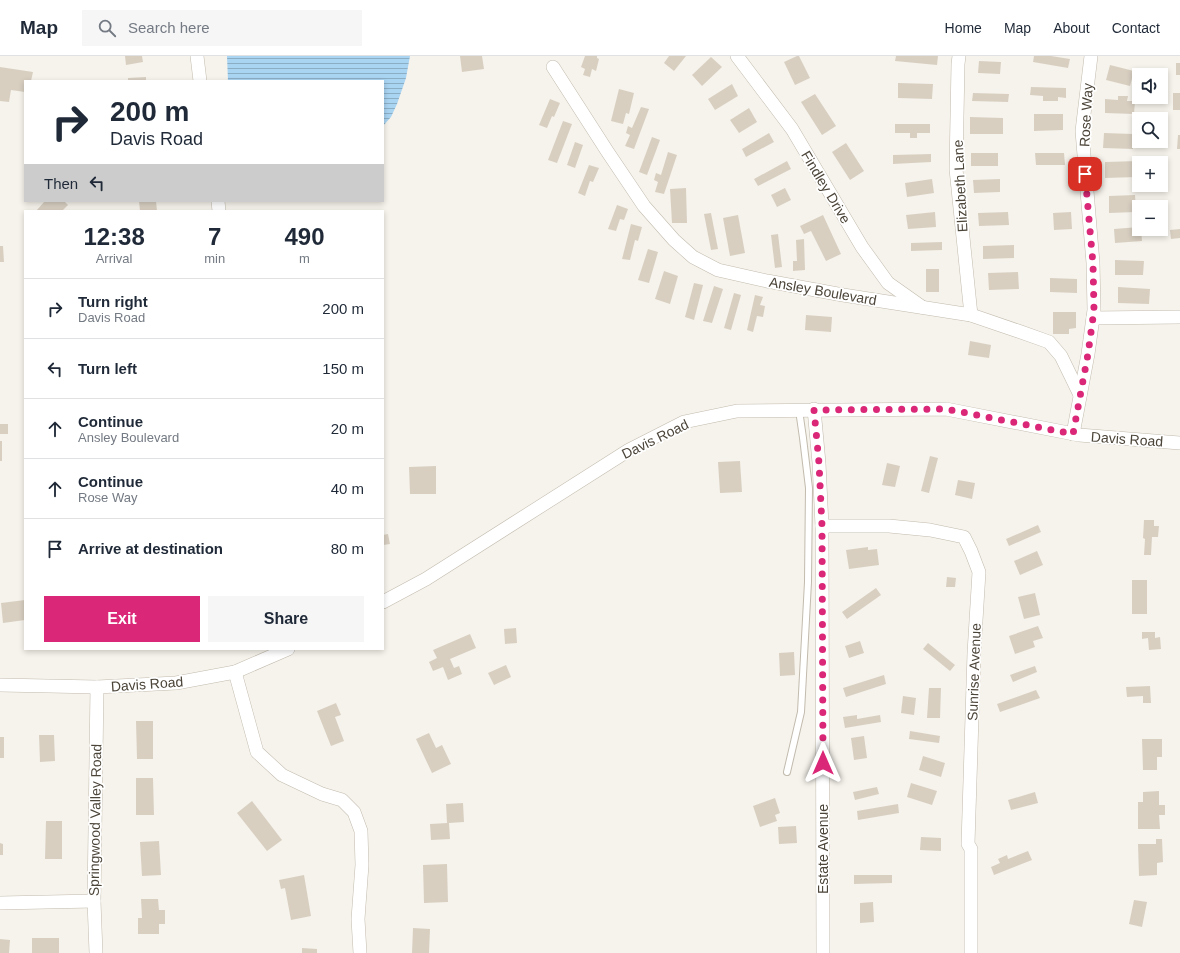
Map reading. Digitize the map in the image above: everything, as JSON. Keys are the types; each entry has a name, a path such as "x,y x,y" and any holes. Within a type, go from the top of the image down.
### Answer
{"street":[{"path":"197,56 200,80"},
{"name":"Findley Drive","path":"737,56 792,129 862,247 888,283 924,308"},
{"name":"Elizabeth Lane","path":"959,56 956,168 971,315"},
{"name":"Rose Way","path":"1091,56 1082,131 1093,264 1093,318"},
{"name":"Ansley Boulevard","path":"553,67 644,206 674,240 692,257 718,270 767,282 971,315 1049,342 1061,356 1080,395"},
{"path":"1073,434 1093,318 1180,317"},
{"name":"Davis Road","path":"384,601 426,578 629,450 684,422 737,411 946,409 1073,434 1180,443"},
{"name":"Estate Avenue","path":"814,410 819,463 822,526 823,953"},
{"name":"Sunrise Avenue","path":"822,526 889,526 930,530 964,537 971,551 978,572 968,844 970,849 971,953"},
{"name":"Davis Road","path":"0,685 97,687 176,683 236,672 274,652"},
{"path":"236,672 257,752 282,775 322,794 342,800 354,812 361,831 362,865 358,919 360,953"},
{"name":"Springwood Valley Road","path":"96,953 94,901 97,687"},
{"path":"0,903 94,901"}],"lane":[{"path":"787,772 801,712 808,582 809,488 799,410"}],"water":[{"path":"227,56 410,56 406,78 397,104 391,117 384,125 384,80 228,80"}],"building":[{"path":"125,56 142,56 143,62 126,65"},
{"path":"460,56 482,56 484,69 462,72"},
{"path":"585,56 597,56 599,59 596,71 592,69 590,77 583,75 585,69 581,67"},
{"path":"669,56 686,56 674,71 664,63"},
{"path":"799,56 810,78 795,85 784,62"},
{"path":"896,56 938,56 937,65 895,61"},
{"path":"1034,56 1051,56 1070,59 1068,68 1033,62"},
{"path":"711,57 722,67 702,86 692,75"},
{"path":"979,61 1001,62 1000,74 978,73"},
{"path":"1176,63 1180,63 1180,75 1176,75"},
{"path":"1110,65 1132,70 1130,86 1106,80"},
{"path":"0,67 33,72 31,80 24,80 24,92 11,90 9,102 0,101"},
{"path":"146,77 146,80 128,80 128,78"},
{"path":"898,83 933,84 932,99 898,98"},
{"path":"732,84 738,96 715,110 708,99"},
{"path":"1031,87 1066,88 1066,98 1058,97 1058,101 1043,101 1043,96 1030,95"},
{"path":"619,89 634,93 629,114 626,113 623,124 611,121"},
{"path":"973,93 1009,94 1008,102 972,101"},
{"path":"1173,93 1180,93 1180,110 1173,110"},
{"path":"815,94 836,126 822,135 801,102"},
{"path":"1118,96 1128,96 1127,101 1132,101 1132,104 1135,104 1134,112 1132,112 1132,114 1105,113 1105,99 1118,100"},
{"path":"550,99 560,103 547,128 539,125"},
{"path":"641,107 649,109 634,149 625,146 630,135 626,133 628,126 632,128"},
{"path":"749,108 757,122 739,133 730,120"},
{"path":"1034,114 1063,114 1063,130 1034,131"},
{"path":"970,117 1003,118 1003,134 970,134"},
{"path":"563,121 572,124 557,163 548,160"},
{"path":"895,124 930,124 930,133 917,133 917,138 910,138 910,133 895,133"},
{"path":"769,133 774,142 746,157 742,149"},
{"path":"1104,133 1132,134 1133,149 1103,148"},
{"path":"1178,135 1180,135 1180,149 1177,149"},
{"path":"652,137 660,140 647,175 639,172"},
{"path":"575,142 583,145 575,168 567,165"},
{"path":"846,143 864,171 850,180 832,152"},
{"path":"668,152 677,155 664,194 655,192 658,182 654,180 656,173 661,175"},
{"path":"971,153 998,153 998,166 971,166"},
{"path":"1035,153 1064,153 1065,165 1036,165"},
{"path":"931,154 931,162 893,164 893,155"},
{"path":"787,161 791,169 758,186 754,179"},
{"path":"1132,161 1132,177 1105,178 1105,162"},
{"path":"589,165 599,168 593,182 590,181 585,196 578,193"},
{"path":"932,179 934,193 907,197 905,183"},
{"path":"1000,179 1000,192 974,193 973,180"},
{"path":"686,188 687,223 672,223 670,189"},
{"path":"785,188 791,200 777,207 771,195"},
{"path":"1135,195 1135,200 1132,200 1132,212 1109,213 1109,196"},
{"path":"44,202 65,202 68,205 63,210 37,210"},
{"path":"139,202 156,202 157,210 140,210"},
{"path":"617,205 628,209 624,220 620,219 616,231 608,229"},
{"path":"935,212 936,227 908,229 906,215"},
{"path":"1008,212 1009,225 979,226 978,213"},
{"path":"1071,212 1072,229 1054,230 1053,213"},
{"path":"711,213 718,249 711,250 704,214"},
{"path":"738,215 745,253 730,256 723,218"},
{"path":"823,215 841,254 826,261 811,231 804,234 800,226"},
{"path":"631,224 642,227 638,241 635,240 630,260 622,259"},
{"path":"1132,228 1132,236 1142,236 1142,241 1115,243 1114,229"},
{"path":"1180,229 1180,238 1171,239 1170,230"},
{"path":"778,234 782,267 775,268 771,235"},
{"path":"804,239 805,270 793,271 793,261 797,261 796,240"},
{"path":"942,242 942,250 911,251 911,243"},
{"path":"1014,245 1014,258 983,259 983,246"},
{"path":"0,246 3,246 4,262 0,262"},
{"path":"648,249 658,252 649,283 638,280"},
{"path":"1115,260 1144,261 1143,275 1115,275"},
{"path":"926,269 939,269 939,292 926,292"},
{"path":"664,271 678,276 670,304 655,299"},
{"path":"1018,272 1019,289 989,290 988,273"},
{"path":"1050,278 1077,279 1077,293 1050,292"},
{"path":"694,283 703,285 694,320 685,317"},
{"path":"714,286 723,289 712,323 703,321"},
{"path":"1118,287 1150,289 1149,304 1118,303"},
{"path":"734,293 741,295 731,330 724,328"},
{"path":"755,295 763,297 760,305 765,306 763,317 757,316 753,332 747,330"},
{"path":"1053,312 1076,312 1076,328 1069,329 1069,334 1053,334"},
{"path":"806,315 832,317 831,332 805,330"},
{"path":"970,341 991,345 989,358 968,355"},
{"path":"0,424 8,424 8,434 0,434"},
{"path":"0,441 2,441 2,461 0,461"},
{"path":"930,456 938,458 929,493 921,491"},
{"path":"740,461 742,492 720,493 718,462"},
{"path":"887,463 900,466 895,487 882,485"},
{"path":"436,466 436,494 410,494 409,467"},
{"path":"958,480 975,483 972,499 955,495"},
{"path":"1144,520 1154,520 1154,526 1159,526 1158,537 1152,537 1151,555 1144,555"},
{"path":"1038,525 1041,532 1009,546 1006,539"},
{"path":"388,534 390,544 384,545 384,535"},
{"path":"868,547 868,550 877,549 879,565 849,569 846,550"},
{"path":"1037,551 1043,565 1020,575 1014,561"},
{"path":"947,577 956,578 955,587 946,587"},
{"path":"1132,580 1147,580 1147,614 1132,614"},
{"path":"876,588 881,595 847,619 842,612"},
{"path":"1035,593 1040,615 1024,619 1018,597"},
{"path":"24,600 24,620 3,623 1,603"},
{"path":"1038,626 1043,638 1033,641 1035,647 1015,654 1009,636"},
{"path":"516,628 517,643 505,644 504,629"},
{"path":"1142,632 1155,632 1155,638 1160,637 1161,649 1149,650 1148,638 1142,639"},
{"path":"470,634 476,648 450,659 454,668 459,666 462,674 448,680 443,667 433,671 429,662 437,658 433,650"},
{"path":"860,641 864,653 849,658 845,646"},
{"path":"928,643 955,665 950,671 923,649"},
{"path":"794,652 795,675 780,676 779,653"},
{"path":"506,665 511,677 494,685 488,673"},
{"path":"1035,666 1037,672 1013,682 1010,675"},
{"path":"884,675 886,684 846,697 843,688"},
{"path":"1150,686 1151,703 1143,703 1143,696 1127,697 1126,687"},
{"path":"929,688 941,688 940,718 927,718"},
{"path":"1036,690 1040,698 1000,712 997,704"},
{"path":"903,696 916,698 914,715 901,713"},
{"path":"336,703 341,715 335,717 344,741 331,746 317,711"},
{"path":"857,715 857,719 880,715 881,722 845,728 843,717"},
{"path":"136,721 153,721 153,759 137,759"},
{"path":"910,731 940,736 939,743 909,739"},
{"path":"429,733 436,748 442,745 451,764 432,773 416,739"},
{"path":"39,735 54,735 55,761 40,762"},
{"path":"864,736 867,758 854,760 851,738"},
{"path":"0,737 4,737 4,758 0,758"},
{"path":"1142,739 1162,739 1162,757 1157,757 1157,770 1143,770"},
{"path":"923,756 945,763 941,777 919,770"},
{"path":"136,778 153,778 154,815 136,815"},
{"path":"911,783 937,791 932,805 907,797"},
{"path":"877,787 879,794 855,800 853,792"},
{"path":"1159,791 1159,805 1165,805 1165,815 1159,815 1160,829 1138,829 1138,802 1143,802 1143,792"},
{"path":"1035,792 1038,803 1011,810 1008,800"},
{"path":"775,798 780,813 775,815 777,821 760,827 753,806"},
{"path":"252,801 282,840 267,851 237,813"},
{"path":"463,803 464,822 449,823 450,839 431,840 430,824 447,823 446,804"},
{"path":"898,804 899,813 858,820 857,811"},
{"path":"46,821 62,821 62,859 45,859"},
{"path":"796,826 797,843 779,844 778,827"},
{"path":"921,837 941,838 941,851 920,850"},
{"path":"1156,839 1162,839 1163,862 1157,863 1157,875 1139,876 1138,844 1156,844"},
{"path":"159,841 161,875 142,876 140,842"},
{"path":"0,843 3,844 3,855 0,855"},
{"path":"1028,851 1032,860 994,875 991,867 1000,863 998,859 1007,855 1008,859"},
{"path":"447,864 448,902 424,903 423,865"},
{"path":"304,875 311,916 291,920 285,888 281,889 279,880"},
{"path":"854,875 892,875 892,883 854,884"},
{"path":"141,899 158,899 159,910 165,910 165,924 159,924 159,934 138,934 138,918 142,918"},
{"path":"1134,900 1147,902 1142,927 1129,924"},
{"path":"873,902 874,922 860,923 860,903"},
{"path":"413,928 430,929 429,953 412,953"},
{"path":"32,938 59,938 59,953 32,953"},
{"path":"0,939 10,940 9,953 0,953"},
{"path":"302,948 317,949 317,953 302,953"}],"route":[{"path":"823,763 822,526 819,463 814,410 946,409 1073,434 1088,354 1094,310 1093,264 1085,174"}]}
